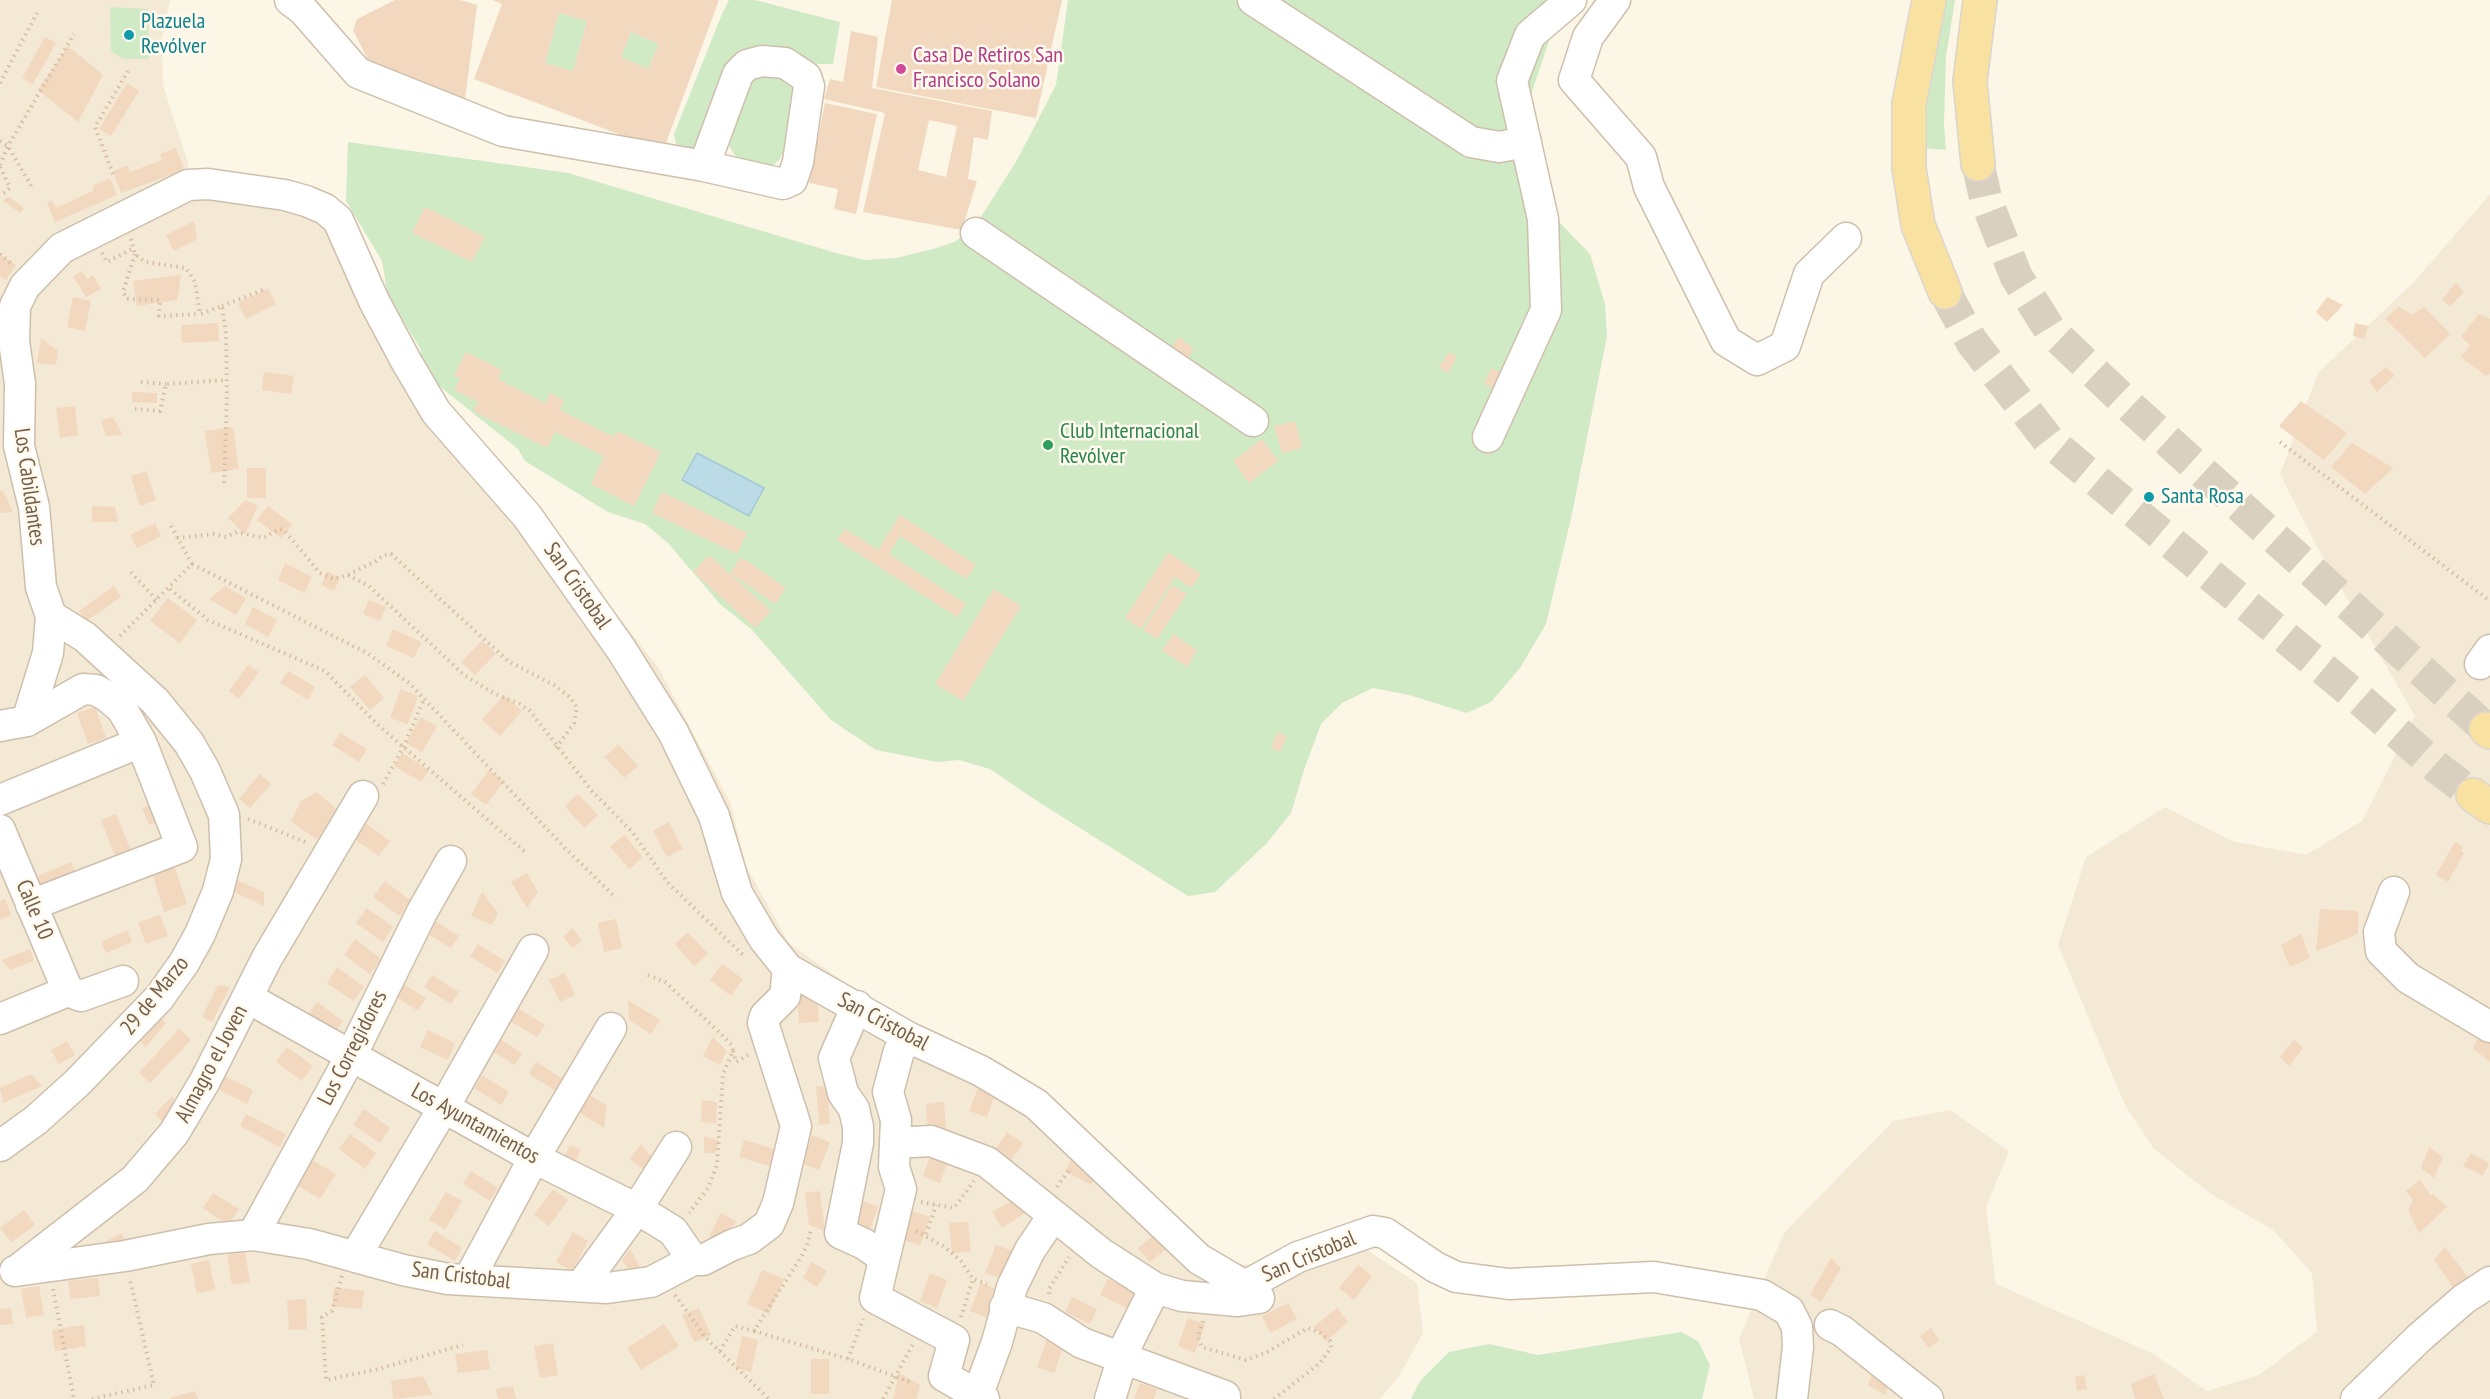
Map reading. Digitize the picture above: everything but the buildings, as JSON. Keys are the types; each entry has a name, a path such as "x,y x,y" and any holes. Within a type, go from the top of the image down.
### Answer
{"main road":[{"path":"1929,0 1909,104 1910,168 1918,225 1945,292"},
{"path":"1978,164 1970,81 1980,0"}],"street":[{"path":"291,0 303,10 358,73 502,131 704,166"},
{"path":"1253,0 1471,141 1499,147 1526,142"},
{"path":"1488,437 1546,310 1543,219 1512,81 1530,35 1571,0"},
{"path":"1615,0 1588,37 1574,80 1641,157 1649,187 1726,341 1757,360 1785,346 1809,274 1846,238"},
{"name":"Los Cabildantes","path":"14,723 48,653 51,616 42,587 34,507 18,446 20,384 14,341 15,306 25,286 62,248 188,185 208,184 285,195 325,209 338,220"},
{"name":"San Cristobal","path":"338,220 374,301 405,361 436,412 527,516 621,648 673,732 714,816 737,893 764,939 788,969 834,997 857,1006 910,1038 981,1071 1028,1099 1084,1148 1199,1259 1245,1286 1298,1257 1374,1231 1385,1233 1435,1267 1456,1277 1509,1284 1654,1277 1762,1295 1789,1311 1797,1327 1798,1347 1792,1399"},
{"path":"976,233 1253,421"},
{"name":"29 de Marzo","path":"0,1146 36,1120 105,1057 159,998 184,963 210,911 226,859 224,815 205,771 189,743 156,701 85,637 51,616"},
{"path":"14,723 83,689 96,690 122,709 141,742 182,847 31,905"},
{"path":"0,800 141,742"},
{"name":"Almagro el Joven","path":"8,1276 135,1179 156,1157 189,1111 267,957 330,852 370,795"},
{"name":"Calle 10","path":"0,830 68,991"},
{"name":"Los Corregidores","path":"253,1235 351,1056 422,912 452,861"},
{"path":"2394,892 2379,932 2381,951 2408,978 2490,1027"},
{"path":"351,1256 444,1107 533,950"},
{"name":"San Cristobal","path":"8,1276 49,1265 125,1256 209,1239 253,1235 309,1244 448,1279 581,1286 632,1286 662,1277 693,1260 703,1260 760,1233 769,1224 778,1203 796,1126 763,1023 765,1016 785,996 788,969"},
{"path":"0,1020 68,991 81,996 123,981"},
{"name":"Los Ayuntamientos","path":"248,998 534,1158 637,1209 671,1230 693,1260"},
{"path":"857,1006 834,1058 843,1093 854,1109 858,1127 858,1143 840,1233 864,1244 884,1258"},
{"path":"469,1279 534,1158 611,1028"},
{"path":"910,1038 898,1051 888,1092 896,1120 894,1167 901,1189 875,1298 923,1326 954,1340 944,1376 981,1397 1007,1300 1048,1212"},
{"path":"843,1093 888,1092"},
{"path":"895,1143 931,1141 987,1162 1089,1243 1155,1288 1182,1296 1238,1301 1259,1298 1260,1296 1245,1286"},
{"path":"581,1286 637,1209 676,1147"},
{"path":"2356,1399 2419,1338 2464,1299 2490,1282"},
{"path":"1110,1399 1127,1344 1155,1288"},
{"path":"1007,1300 1083,1342 1225,1396 1225,1399"},
{"path":"1830,1325 1842,1331 1928,1399"}],"path":[{"path":"0,83 37,13"},
{"path":"0,196 10,188 0,166 8,146 74,34"},
{"path":"113,174 94,127 128,71"},
{"path":"0,141 8,146 33,189"},
{"path":"125,215 135,254 123,292 127,299 160,300 159,316 200,314 262,290"},
{"path":"101,253 108,262 134,248"},
{"path":"135,254 145,262 186,268 195,282 200,314"},
{"path":"222,306 226,335 227,380 224,484"},
{"path":"141,382 166,384 227,380"},
{"path":"135,409 160,411 166,384"},
{"path":"2280,442 2490,601"},
{"path":"171,526 192,564 367,652 409,683 565,848 616,898"},
{"path":"177,538 214,534 226,537 237,532 263,538 279,529 284,530 320,573 333,579 348,575 384,555 391,554 508,661 554,685 570,697 577,708 574,723 556,748"},
{"path":"102,653 192,564"},
{"path":"131,572 157,601"},
{"path":"348,575 369,586 464,675 495,694 520,704 530,711 556,748 592,791 633,833 667,882 748,959"},
{"path":"170,588 208,620 325,671 378,725 525,852"},
{"path":"370,795 404,748 424,699"},
{"path":"224,815 254,820 330,852"},
{"path":"648,975 665,982 732,1045 733,1051 723,1074 717,1165 708,1188 690,1212 671,1230"},
{"path":"1048,1212 1084,1148"},
{"path":"896,1210 936,1205 954,1208 987,1162"},
{"path":"926,1234 936,1205"},
{"path":"896,1210 945,1246 962,1262 973,1279 1007,1300"},
{"path":"754,1331 801,1257 812,1228"},
{"path":"1050,1297 1049,1290 1075,1245 1089,1243"},
{"path":"92,1399 154,1385 125,1256"},
{"path":"351,1256 332,1311 322,1317 326,1380 463,1345"},
{"path":"49,1265 74,1399"},
{"path":"662,1277 706,1338 769,1399"},
{"path":"954,1340 973,1279"},
{"path":"848,1359 861,1322 875,1298"},
{"path":"1204,1318 1198,1337 1202,1347 1246,1360 1267,1352 1308,1328 1319,1332 1330,1341 1331,1348 1320,1363 1274,1399"},
{"path":"720,1351 735,1326 848,1359 894,1378 910,1382"},
{"path":"883,1399 923,1326"}],"shaded area":[{"path":"0,0 170,0 162,39 163,85 189,166 183,175 337,207 425,384 520,492 658,667 730,802 746,866 789,943 871,1001 948,1044 1201,1249 1229,1264 1262,1265 1344,1235 1417,1283 1423,1333 1398,1378 1380,1399 0,1399"},
{"path":"2490,194 2490,1399 1754,1399 1739,1339 1784,1233 1893,1121 1950,1110 2009,1151 1986,1207 1996,1284 2154,1354 2207,1391 2259,1375 2317,1332 2312,1273 2273,1230 2211,1194 2153,1148 2125,1105 2058,945 2086,857 2165,807 2232,841 2306,855 2362,821 2415,716 2315,543 2280,474 2318,373 2415,281"}],"green space":[{"path":"729,0 755,0 840,22 833,64 819,64 790,56 769,55 694,148 683,151 676,144 674,134"},
{"name":"Club Internacional Revólver","path":"1068,0 1563,0 1525,112 1536,187 1561,224 1590,254 1605,304 1607,336 1572,514 1546,624 1520,668 1491,702 1467,713 1409,695 1373,688 1342,703 1321,724 1291,813 1267,843 1215,892 1188,896 990,769 959,760 937,762 876,750 831,720 752,630 720,604 668,543 645,524 608,512 525,461 518,449 424,374 420,348 388,296 382,261 346,201 348,142 568,173 865,260 896,258 933,249 954,242 974,228 1017,160 1056,85"},
{"path":"1943,0 1955,0 1946,57 1944,123 1946,150 1924,148 1926,92"},
{"path":"110,7 148,9 149,59 123,59 111,51"},
{"path":"559,13 587,21 573,71 545,63"},
{"path":"631,32 659,44 648,69 621,57"},
{"path":"763,74 790,81 797,90 788,142 780,159 772,166 758,168 737,158 730,148 728,135 751,80"},
{"path":"1681,1332 1698,1341 1710,1365 1702,1399 1411,1399 1420,1381 1449,1352 1489,1344 1538,1355"}],"water":[{"path":"697,453 764,488 749,516 682,480"}],"tunnel":[{"path":"1978,164 1986,200 2016,276 2050,330 2135,411 2486,729"},
{"path":"1945,292 1972,342 2049,441 2356,696 2439,769 2473,795"}],"place":[{"name":"Plazuela Revólver","path":"129,35"},
{"name":"Casa De Retiros San Francisco Solano","path":"901,69"},
{"name":"Club Internacional Revólver","path":"1048,445"},
{"name":"Santa Rosa","path":"2149,497"}]}
